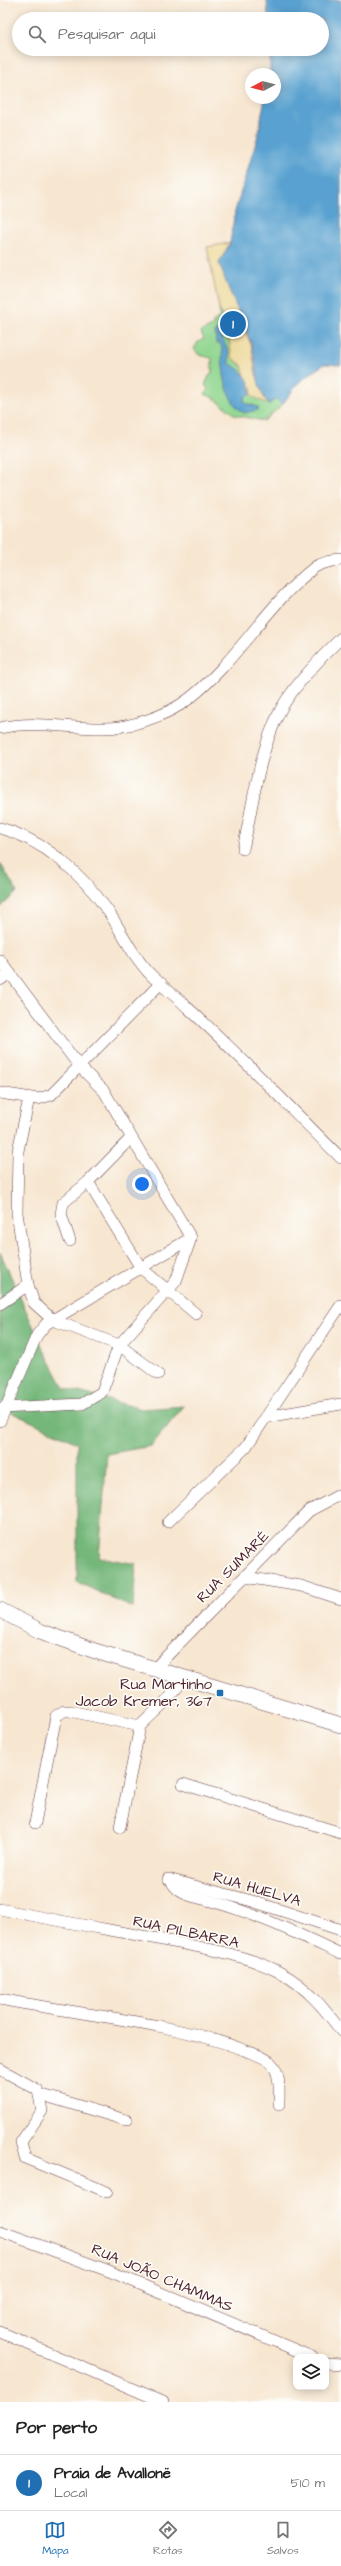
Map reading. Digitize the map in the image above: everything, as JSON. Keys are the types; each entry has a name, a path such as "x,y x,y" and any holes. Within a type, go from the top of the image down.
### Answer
{"street":[{"path":"0,728 10,726 52,724 101,728 139,722 164,715 188,699 215,677 286,595 316,566 341,560"},
{"path":"243,850 266,745 279,712 326,653 341,638"},
{"path":"0,828 19,833 35,842 60,860 94,894 108,911 124,940 151,975 188,1007 341,1158"},
{"path":"0,960 79,1066 104,1091 191,1238"},
{"path":"0,980 10,973"},
{"path":"0,1093 38,1099 51,1094 161,984"},
{"path":"29,1098 18,1151 17,1205 28,1285 34,1304 53,1320 119,1345 158,1374"},
{"path":"70,1241 61,1214 63,1203 78,1188 88,1182 131,1138"},
{"path":"88,1182 141,1268 196,1314"},
{"path":"0,1421 3,1409 37,1335 46,1324 191,1238"},
{"path":"3,1409 82,1404 92,1400 102,1392 119,1345 176,1281 191,1238"},
{"path":"0,1304 28,1285"},
{"path":"168,1522 246,1447 341,1305"},
{"path":"266,1417 341,1404"},
{"name":"RUA SUMARÉ","path":"153,1670 309,1511 341,1494"},
{"path":"245,1577 301,1586 341,1599"},
{"path":"0,1610 40,1632 153,1670 341,1725"},
{"path":"120,1827 140,1726 165,1702 184,1678"},
{"path":"35,1823 56,1716 59,1713 70,1710 140,1726"},
{"path":"183,1784 341,1832"},
{"name":"RUA HUELVA","path":"341,1930 252,1901 168,1880 174,1888 183,1893 240,1911 297,1933 341,1954"},
{"name":"RUA PILBARRA","path":"0,1909 207,1949 256,1963 280,1972 299,1984 324,2008 341,2031"},
{"path":"0,1999 94,2015 223,2042 266,2059 273,2065 279,2085 279,2104"},
{"path":"0,2069 38,2090 42,2111 21,2142 25,2158 107,2192"},
{"path":"39,2094 126,2120"},
{"name":"RUA JOÃO CHAMMAS","path":"0,2231 109,2271 305,2354"},
{"path":"0,2332 163,2402"},
{"path":"329,2363 341,2364"}],"green space":[{"path":"218,302 227,327 230,347 235,359 244,369 250,394 269,404 276,399 282,405 264,421 235,415 214,398 205,394 209,390 205,385 212,373 212,358 199,355 194,349 198,342 204,339 201,332 212,326 214,321 220,317"},
{"path":"0,863 17,892 0,908"},
{"path":"0,1252 41,1344 64,1388 142,1409 184,1406 151,1446 107,1454 99,1557 136,1564 133,1608 77,1582 77,1443 0,1407"}],"sand":[{"path":"230,243 224,254 242,326 251,344 255,370 263,396 269,404 251,396 252,388 246,380 242,365 232,358 227,327 219,308 207,247"}],"water":[{"path":"267,0 341,0 341,365 324,364 298,383 282,405 276,399 269,404 261,390 251,343 219,263 230,243 235,211 257,139 264,104 281,104 281,68 270,68 270,56 329,56 329,12 268,12"},
{"path":"218,330 229,352 229,363 245,376 250,384 250,394 244,398 245,403 258,407 258,410 244,413 235,405 229,394 222,365 221,346 220,343 216,343 215,332"}],"place":[{"name":"Praia de Avallonë","path":"233,324"},
{"name":"Rua Martinho Jacob Kremer, 367","path":"220,1693"}]}
